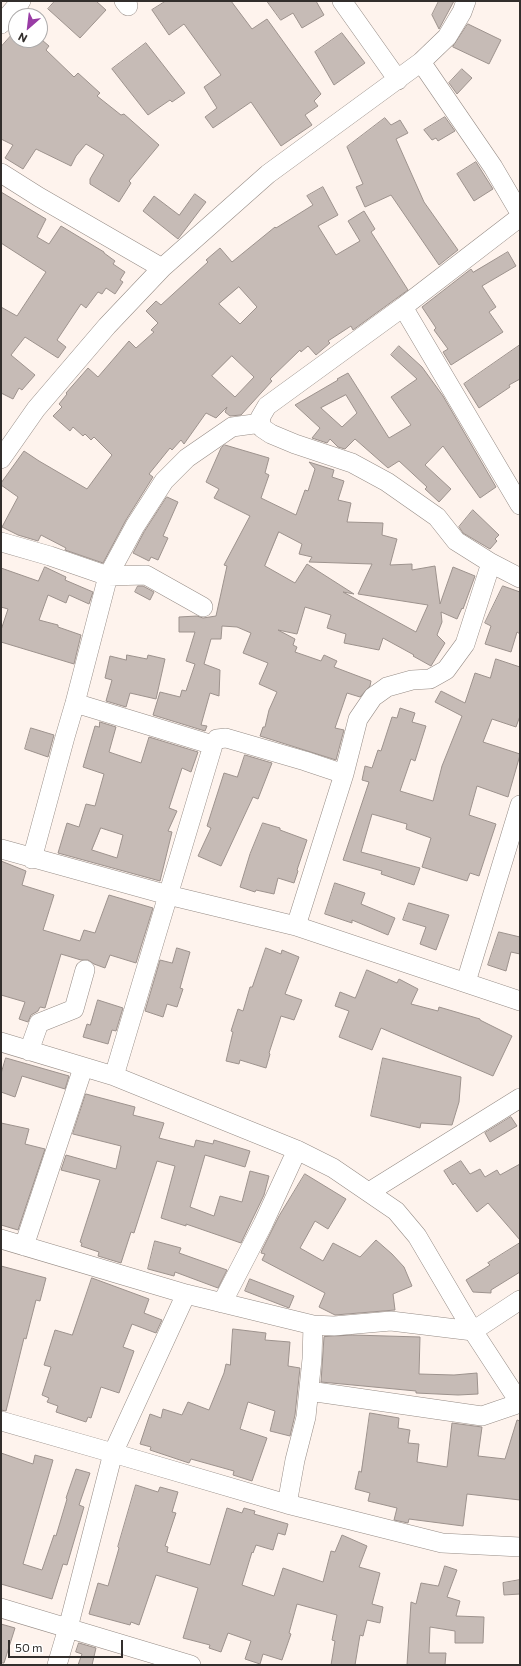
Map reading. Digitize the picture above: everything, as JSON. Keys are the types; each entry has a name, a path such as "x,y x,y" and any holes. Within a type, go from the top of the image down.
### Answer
{"street":[{"path":"1,24 21,1"},
{"path":"342,1 398,80"},
{"path":"1,458 36,409 107,326 162,268 268,174 421,62 447,37 462,12 466,1"},
{"path":"421,62 493,167 520,213"},
{"path":"1,173 39,197 162,268"},
{"path":"520,217 403,307 267,406 260,418 262,428 271,434 352,463 387,482 437,517 456,541 491,563 520,578"},
{"path":"403,307 520,505"},
{"path":"32,859 108,576 135,526 164,481 182,462 232,427 261,423"},
{"path":"1,542 50,556 108,576 146,575 203,607"},
{"path":"296,926 344,774 358,719 373,697 387,687 412,680 430,679 446,670 465,644 491,563"},
{"path":"75,703 213,744"},
{"path":"114,1076 213,744 217,740 226,738 344,774"},
{"path":"466,982 520,805"},
{"path":"1,849 32,859 168,895 296,926 520,1001"},
{"path":"29,1051 39,1023 74,1009 85,970"},
{"path":"1,1042 83,1068 114,1076 297,1150 333,1168 396,1210 417,1236 473,1331 520,1403 482,1416 309,1391"},
{"path":"24,1246 83,1068"},
{"path":"369,1192 520,1098"},
{"path":"222,1303 263,1224 297,1150"},
{"path":"1,1239 186,1294 313,1325 334,1326 391,1322 473,1331 520,1300"},
{"path":"57,1665 68,1628 113,1452 186,1294"},
{"path":"287,1504 295,1460 306,1416 312,1358 313,1325"},
{"path":"1,1422 113,1452 287,1504 442,1544 520,1547"},
{"path":"1,1608 191,1665"}],"building":[{"path":"55,1 96,1 106,10 80,38 48,9"},
{"path":"166,1 231,1 252,29 267,19 321,94 314,101 318,106 305,115 312,125 281,146 251,102 213,128 205,117 217,108 204,87 221,75 184,24 169,35 152,10"},
{"path":"267,1 316,1 324,15 302,28 293,13 281,20"},
{"path":"439,1 454,1 439,29 432,15"},
{"path":"468,24 501,40 489,64 453,47"},
{"path":"342,33 365,63 334,85 315,52"},
{"path":"8,39 8,48 48,48 46,50 74,77 78,73 100,93 97,96 121,115 124,114 159,145 129,181 131,183 119,202 90,184 90,179 104,155 86,144 76,156 71,166 36,149 23,169 5,158 13,145 1,139 1,47"},
{"path":"146,43 185,93 172,102 170,100 148,115 112,69"},
{"path":"462,69 472,78 457,94 449,83"},
{"path":"445,117 455,131 438,141 436,138 432,140 424,130"},
{"path":"385,118 391,125 400,120 408,133 396,139 424,202 458,250 439,265 391,195 365,207 356,187 363,184 347,147"},
{"path":"476,162 493,189 474,201 457,174"},
{"path":"323,187 338,215 318,226 336,255 360,241 348,221 364,211 375,229 371,232 408,290 353,330 351,326 328,341 330,343 316,355 308,346 301,352 300,350 270,379 272,381 241,415 230,416 225,412 227,407 216,418 206,413 184,444 181,440 172,450 170,448 149,474 153,477 126,520 103,563 65,550 66,548 41,535 38,541 18,535 2,527 18,497 1,485 1,483 24,451 87,489 112,455 94,437 91,440 85,434 83,436 73,427 70,431 53,416 62,407 59,404 67,394 66,393 88,368 98,377 129,341 136,348 154,332 151,330 158,323 146,311 156,301 161,305 208,262 206,260 220,248 232,262 275,227 276,228 313,205 307,196","holes":["239,287 257,307 240,324 219,304","232,356 254,377 235,397 212,376"]},
{"path":"1,192 46,219 37,237 49,244 61,226 104,252 115,261 113,264 125,272 120,280 123,282 115,294 106,288 102,294 98,292 86,308 81,304 57,340 66,347 58,358 25,337 11,355 35,375 22,390 19,388 13,399 1,393 1,307 17,316 46,272 1,243"},
{"path":"195,194 206,202 178,239 143,211 154,196 179,215"},
{"path":"508,252 516,266 482,286 496,307 489,312 503,332 451,365 443,352 448,349 434,330 436,328 422,307 471,269 473,272"},
{"path":"520,345 520,379 509,385 510,387 479,408 464,384"},
{"path":"399,346 422,367 443,396 496,487 480,498 443,446 425,465 451,489 439,502 425,489 427,487 399,461 388,468 355,439 345,449 338,447 330,439 327,443 312,438 320,428 295,405 348,373 389,438 411,425 391,397 417,379 391,355","holes":["346,395 357,413 342,427 321,408"]},
{"path":"225,445 269,458 265,473 269,475 261,498 296,515 305,490 308,491 315,469 309,462 334,470 332,477 344,481 338,500 351,503 347,522 383,523 382,535 397,539 390,565 412,564 412,570 435,566 440,604 453,567 475,576 463,609 462,608 457,619 441,612 442,622 437,635 445,643 431,666 383,638 379,650 344,643 346,634 327,628 331,615 305,607 297,634 278,630 295,639 293,645 297,647 295,652 321,661 324,655 337,661 334,667 371,681 370,686 360,697 347,693 335,728 344,730 336,760 260,736 263,727 265,727 269,710 277,692 259,684 268,663 243,653 251,633 237,627 222,626 221,639 211,639 204,664 220,670 219,696 210,693 201,725 207,726 205,731 153,715 160,692 180,697 182,690 186,691 195,664 186,661 195,632 179,632 179,617 197,616 203,618 216,616 227,566 224,565 250,516 214,498 219,489 206,482 221,448","holes":["279,532 302,544 299,554 312,557 309,562 372,564 358,594 428,605 416,632 343,592 354,594 307,564 295,583 265,566"]},
{"path":"167,497 178,502 163,536 168,538 158,560 151,557 149,561 133,553 144,532"},
{"path":"473,510 499,535 495,539 497,541 490,549 463,533 459,527"},
{"path":"45,567 66,577 65,580 93,592 89,604 69,595 66,603 48,595 39,620 58,625 58,627 81,635 74,664 1,642 1,630 8,609 1,607 1,568 38,581"},
{"path":"138,586 143,586 154,592 150,600 135,592"},
{"path":"503,586 520,592 520,634 517,632 511,652 485,644 491,626 485,623"},
{"path":"127,655 147,659 148,655 165,659 156,699 130,693 126,707 106,701 112,680 105,678 110,656 126,660"},
{"path":"496,659 520,667 520,716 516,727 492,719 483,742 520,755 508,797 477,786 469,815 496,824 479,876 470,873 467,881 422,867 431,838 406,829 407,824 372,814 361,852 420,868 414,885 381,874 382,871 343,860 369,782 362,780 365,766 372,768 378,750 381,751 392,717 397,718 400,708 415,713 412,722 426,726 415,761 411,759 400,791 433,801 442,766 462,716 435,702 441,691 465,703 475,673 490,678"},
{"path":"100,722 116,727 109,752 141,763 149,737 198,752 191,772 182,768 169,808 177,811 168,831 172,832 160,881 58,853 67,823 79,827 86,804 95,806 104,774 83,767 95,726 99,727","holes":["101,828 123,835 117,858 92,850"]},
{"path":"31,728 54,735 48,757 25,749"},
{"path":"245,755 272,763 258,799 253,797 221,866 198,856 211,828 207,826 224,773 237,777"},
{"path":"263,823 280,828 280,830 307,840 294,883 278,878 274,894 256,890 255,892 240,887 250,854"},
{"path":"1,861 26,871 22,885 54,895 43,930 80,941 84,930 95,933 109,895 153,908 136,963 110,955 105,968 88,960 81,960 61,954 45,1008 40,1007 38,1011 31,1015 28,1022 19,1019 25,1002 1,995"},
{"path":"335,883 365,893 361,904 395,918 388,935 352,920 352,923 325,914"},
{"path":"409,903 449,915 436,950 420,944 426,927 403,920"},
{"path":"499,932 520,937 520,954 511,952 506,971 488,965"},
{"path":"177,948 190,952 180,988 183,989 177,1007 167,1004 163,1017 145,1011 160,960 172,963"},
{"path":"266,948 281,954 282,950 299,957 285,994 302,1000 294,1020 281,1016 269,1053 266,1068 240,1060 239,1064 226,1061 233,1032 231,1031 238,1009 243,1011 250,987 252,987"},
{"path":"367,970 397,983 399,979 418,989 411,1004 438,1011 439,1007 480,1019 512,1036 493,1076 381,1028 372,1050 339,1037 349,1011 335,1006 340,992 355,998"},
{"path":"98,1000 123,1008 116,1031 112,1030 108,1044 83,1037 87,1024 90,1025"},
{"path":"6,1058 69,1076 65,1089 22,1076 15,1097 1,1092 1,1074"},
{"path":"383,1058 461,1077 459,1102 452,1125 421,1123 420,1128 371,1116"},
{"path":"86,1094 135,1107 133,1115 164,1123 159,1138 194,1147 196,1140 213,1144 214,1140 250,1151 245,1167 205,1155 190,1207 214,1216 220,1196 242,1202 250,1171 269,1176 264,1195 241,1243 186,1224 186,1226 161,1218 175,1166 157,1161 134,1233 131,1232 121,1263 98,1256 99,1252 81,1246 82,1243 80,1242 100,1180 61,1170 66,1155 116,1169 121,1146 73,1134"},
{"path":"511,1117 517,1126 490,1142 485,1133"},
{"path":"1,1123 29,1129 25,1144 45,1149 18,1230 1,1225"},
{"path":"461,1161 470,1174 480,1169 485,1177 497,1170 500,1175 520,1164 520,1240 488,1203 477,1212 455,1183 453,1185 444,1171"},
{"path":"305,1174 346,1199 328,1229 315,1221 300,1248 323,1261 333,1243 360,1257 376,1240 404,1267 412,1286 393,1294 395,1310 335,1315 319,1307 325,1293 262,1260 265,1254 261,1253 262,1250 279,1216"},
{"path":"155,1241 181,1248 179,1253 227,1270 218,1288 175,1272 174,1276 148,1269"},
{"path":"520,1243 520,1272 491,1290 491,1293 473,1292 466,1280 490,1265 488,1263"},
{"path":"1,1266 46,1278 40,1301 36,1300 26,1339 24,1338 6,1411 1,1410"},
{"path":"92,1278 149,1299 144,1313 162,1320 156,1333 132,1324 123,1347 134,1351 119,1393 101,1387 91,1418 88,1417 86,1422 56,1412 58,1406 47,1402 49,1398 42,1395 51,1367 44,1365 55,1330 72,1335"},
{"path":"250,1279 294,1296 289,1308 245,1291"},
{"path":"233,1329 266,1333 265,1340 290,1342 288,1366 300,1368 295,1415 290,1436 270,1431 275,1411 248,1402 240,1429 267,1438 252,1481 233,1475 234,1471 191,1459 189,1463 150,1450 151,1447 140,1444 150,1414 161,1418 163,1409 182,1415 188,1402 209,1410 224,1373 226,1364 230,1365"},
{"path":"353,1335 420,1337 419,1374 454,1375 477,1373 478,1394 458,1395 416,1393 416,1391 321,1382 324,1337"},
{"path":"370,1413 399,1418 398,1428 410,1430 408,1443 419,1444 417,1462 447,1467 452,1423 482,1427 478,1456 505,1459 517,1420 520,1421 520,1500 467,1494 463,1526 409,1519 408,1523 394,1520 397,1508 368,1501 370,1493 355,1489 359,1471 361,1472"},
{"path":"1,1453 33,1464 35,1455 53,1460 23,1564 42,1570 54,1535 56,1536 67,1499 66,1498 76,1469 90,1473 79,1505 84,1507 67,1565 63,1564 52,1599 1,1584"},
{"path":"136,1485 158,1492 160,1487 178,1492 172,1512 176,1513 165,1546 168,1547 167,1552 210,1565 227,1508 242,1513 244,1508 255,1511 254,1514 288,1524 285,1535 278,1533 273,1550 256,1545 253,1553 252,1552 242,1585 274,1596 283,1568 323,1582 331,1551 335,1552 342,1535 367,1546 359,1567 380,1573 372,1604 383,1607 380,1623 367,1620 363,1636 360,1635 355,1665 331,1665 335,1641 332,1640 337,1615 297,1604 289,1633 291,1634 282,1660 263,1654 260,1664 245,1659 251,1641 228,1633 221,1652 209,1648 210,1645 183,1638 198,1588 156,1575 139,1625 131,1622 130,1625 89,1614 98,1583 108,1586"},
{"path":"445,1566 457,1570 447,1597 460,1601 456,1616 484,1617 483,1643 455,1643 455,1631 430,1627 429,1653 446,1653 445,1665 407,1665 411,1602 416,1604 421,1583 438,1586"},
{"path":"520,1580 520,1594 504,1595 503,1583"},
{"path":"1,1624 15,1628 4,1663 1,1663"},
{"path":"79,1643 96,1648 92,1665 78,1665 82,1654 76,1652"}]}
